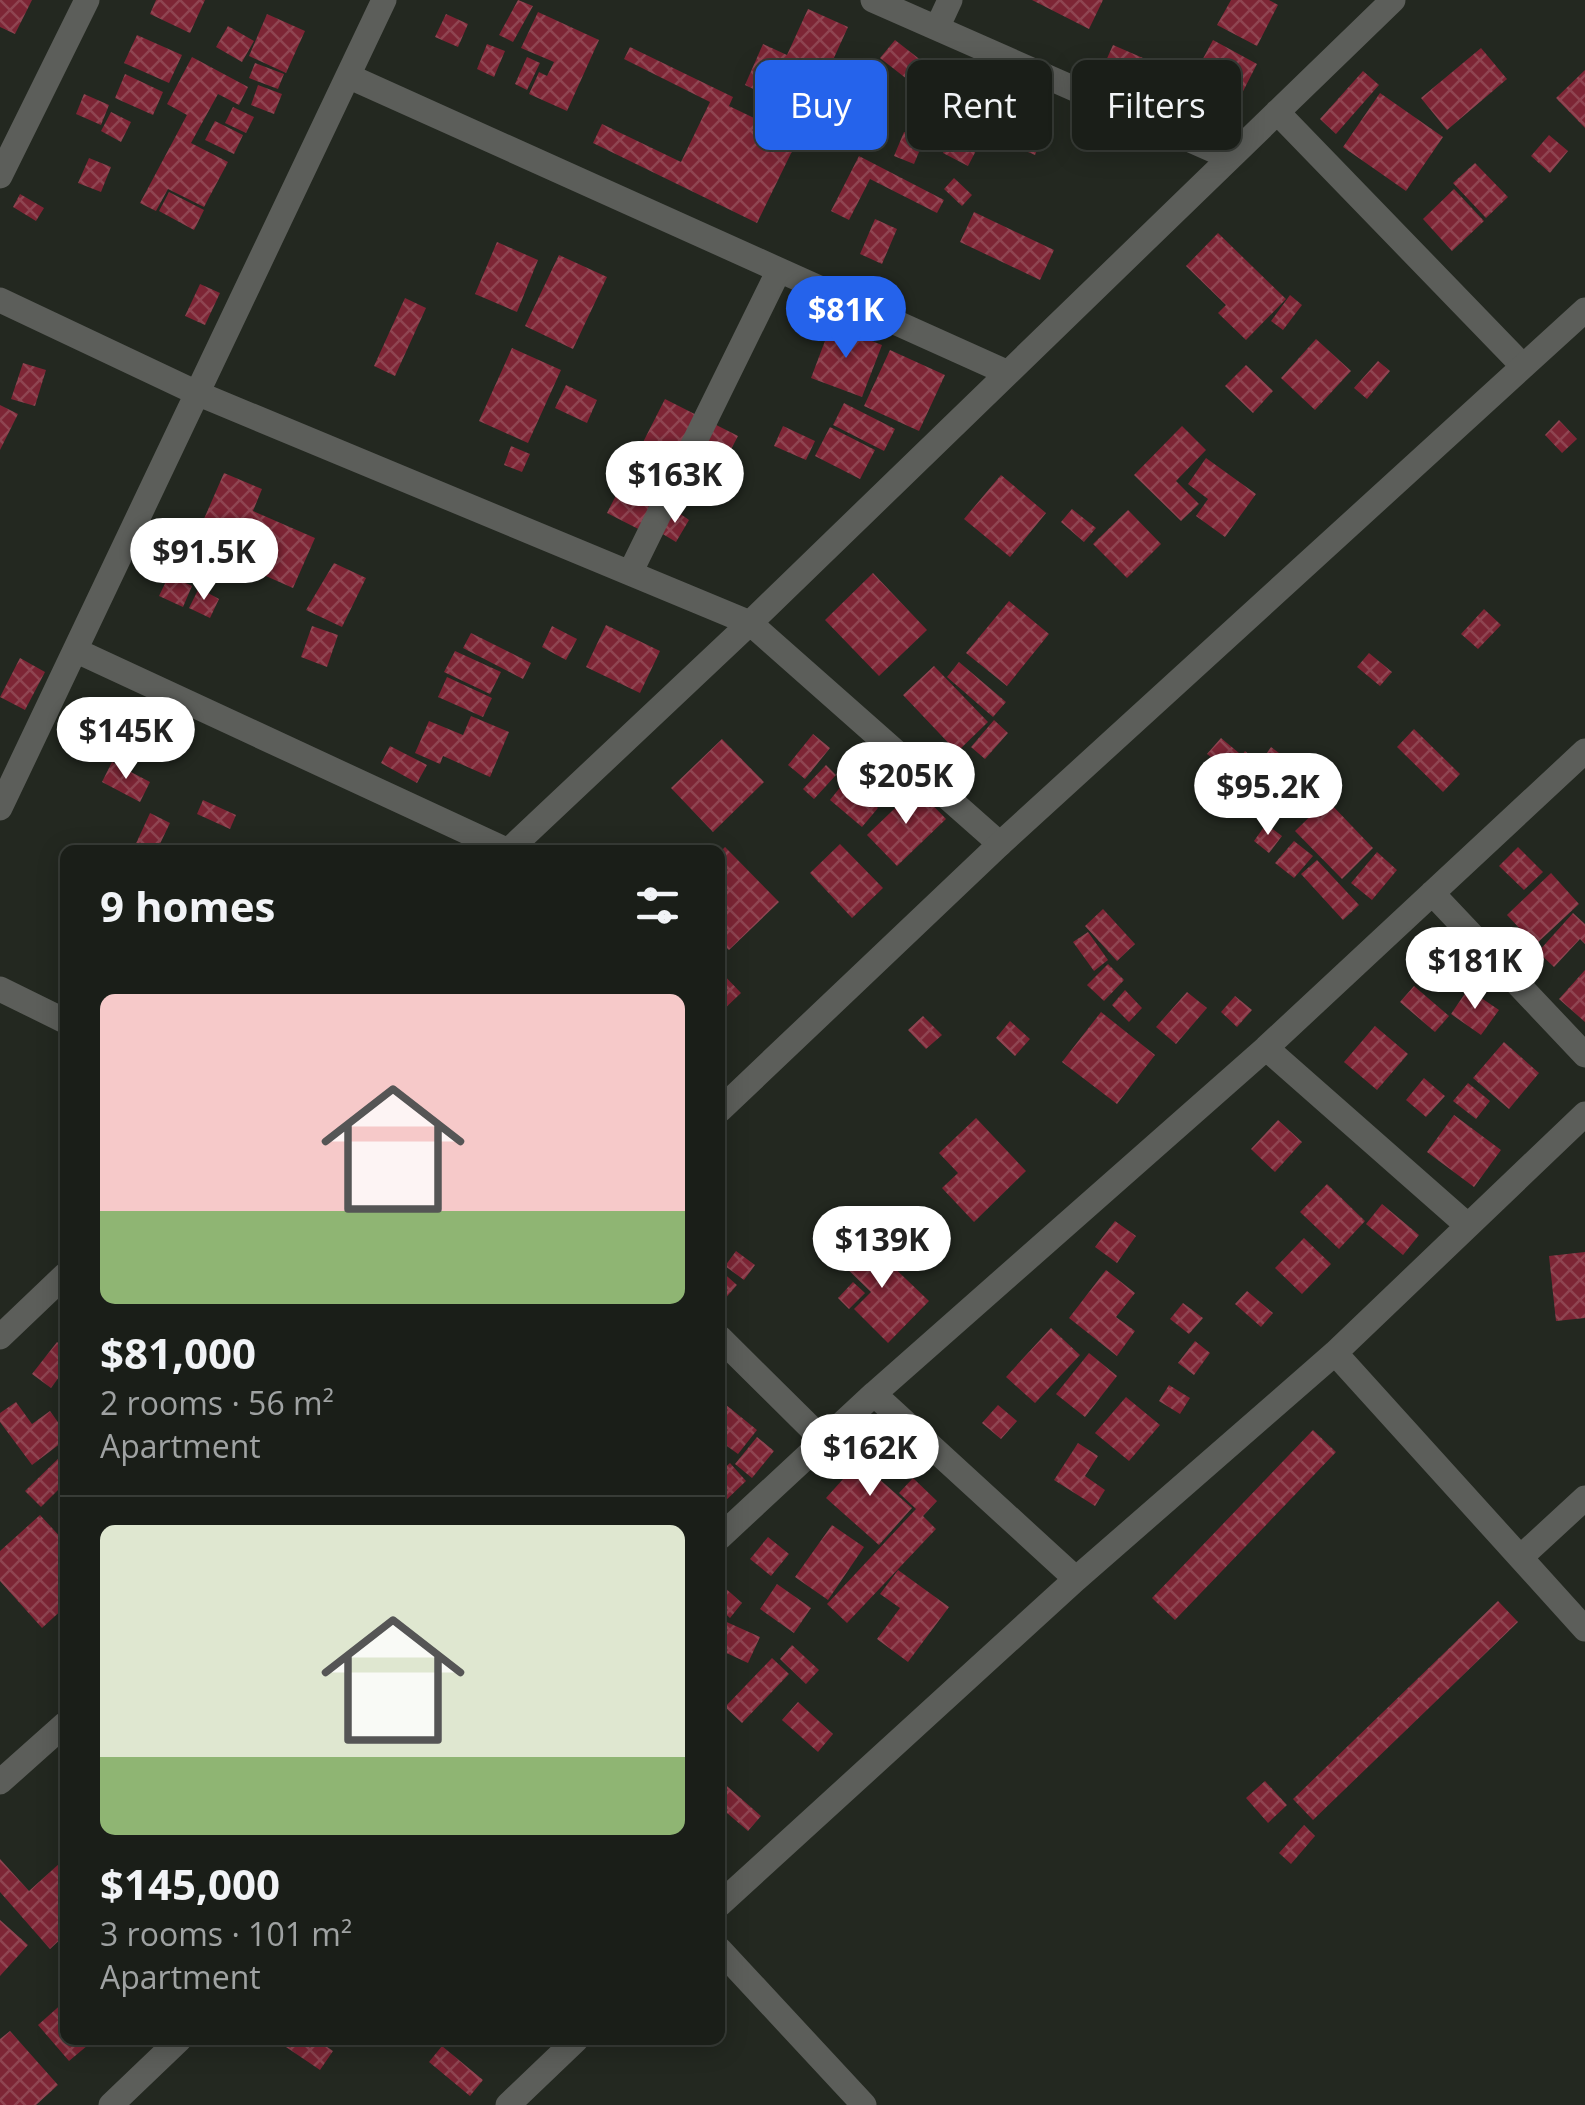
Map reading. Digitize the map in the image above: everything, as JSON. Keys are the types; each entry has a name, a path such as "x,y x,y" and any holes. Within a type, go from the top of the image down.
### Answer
{"street":[{"path":"0,176 86,0"},
{"path":"0,808 384,0"},
{"path":"872,0 1229,158"},
{"path":"936,28 950,0"},
{"path":"513,845 750,623 1393,0"},
{"path":"348,76 1008,372"},
{"path":"1277,112 1523,366"},
{"path":"630,573 780,270"},
{"path":"0,300 199,394 750,623 1000,844"},
{"path":"725,1105 1000,844 1585,310"},
{"path":"77,651 497,845"},
{"path":"725,1532 874,1394 1266,1048 1585,750"},
{"path":"1432,893 1585,1056"},
{"path":"0,989 60,1018"},
{"path":"1266,1048 1466,1225"},
{"path":"725,1899 1076,1579 1335,1353 1585,1114"},
{"path":"0,1337 60,1280"},
{"path":"0,1300 26,1312"},
{"path":"725,1343 824,1441"},
{"path":"1335,1353 1585,1629"},
{"path":"874,1394 1076,1579"},
{"path":"1522,1556 1585,1498"},
{"path":"0,1782 60,1728"},
{"path":"725,1955 864,2105"},
{"path":"111,2105 174,2045"},
{"path":"508,2105 571,2045"}],"building":[{"path":"0,0 32,0 15,34 0,27"},
{"path":"156,0 205,0 190,33 150,14"},
{"path":"518,0 533,6 513,42 499,35"},
{"path":"1032,0 1103,0 1089,29"},
{"path":"1231,0 1269,0 1278,5 1257,46 1217,25"},
{"path":"808,9 848,27 833,60 756,60 763,44 787,55"},
{"path":"538,12 599,40 567,111 529,94 539,72 547,76 554,62 521,48"},
{"path":"267,14 305,31 286,73 249,56"},
{"path":"446,14 468,24 458,47 435,37"},
{"path":"228,26 254,41 242,62 216,47"},
{"path":"137,35 182,55 169,83 124,63"},
{"path":"895,40 921,60 907,60 907,79 880,58"},
{"path":"1213,40 1257,64 1241,95 1241,60 1202,60"},
{"path":"487,44 505,51 494,77 477,69"},
{"path":"1113,45 1148,60 1106,60"},
{"path":"630,47 733,97 729,106 755,118 755,150 793,150 757,223 593,143 602,124 681,162 710,102 624,59"},
{"path":"1481,48 1507,79 1447,130 1421,98"},
{"path":"192,57 248,87 239,105 218,94 191,143 228,162 204,207 168,189 156,211 140,203 187,115 167,104"},
{"path":"527,57 540,63 527,90 515,84"},
{"path":"755,62 755,90 745,85"},
{"path":"255,63 284,74 278,89 249,78"},
{"path":"1585,70 1585,128 1556,98"},
{"path":"1363,71 1379,85 1336,134 1320,119"},
{"path":"125,74 163,92 153,115 115,98"},
{"path":"258,85 282,94 274,114 251,105"},
{"path":"1380,93 1443,137 1406,191 1343,147"},
{"path":"84,94 109,105 101,125 76,114"},
{"path":"233,107 254,117 246,133 225,123"},
{"path":"111,112 131,122 121,142 101,131"},
{"path":"215,121 243,135 234,154 205,140"},
{"path":"904,132 907,150 920,150 914,164 894,156"},
{"path":"1549,135 1568,151 1550,173 1531,156"},
{"path":"944,150 976,150 968,166 943,153"},
{"path":"859,156 944,200 937,213 870,179 849,220 831,211"},
{"path":"89,158 111,167 101,192 78,183"},
{"path":"1475,163 1508,197 1486,218 1453,183"},
{"path":"954,178 972,195 962,206 944,189"},
{"path":"1454,189 1484,221 1452,251 1423,219"},
{"path":"169,192 204,210 194,230 159,211"},
{"path":"20,194 44,208 36,221 13,207"},
{"path":"974,212 1054,250 1040,280 960,242"},
{"path":"875,219 897,229 882,264 860,254"},
{"path":"1218,233 1286,299 1246,340 1218,313 1226,305 1186,266"},
{"path":"497,242 538,260 517,312 475,294"},
{"path":"559,255 607,277 573,349 525,326"},
{"path":"200,284 220,293 205,325 185,316"},
{"path":"1290,295 1302,305 1283,330 1271,321"},
{"path":"405,298 426,308 395,376 374,366"},
{"path":"831,325 882,345 862,397 811,378"},
{"path":"1316,339 1351,371 1315,410 1281,378"},
{"path":"512,348 561,370 528,443 479,421"},
{"path":"890,350 945,375 919,431 864,406"},
{"path":"1378,361 1390,371 1367,399 1354,388"},
{"path":"23,363 46,370 35,406 11,399"},
{"path":"1246,365 1273,391 1253,413 1225,386"},
{"path":"566,385 597,400 587,423 555,408"},
{"path":"665,399 738,436 715,480 691,467 652,536 607,513"},
{"path":"844,403 895,429 884,451 833,425"},
{"path":"0,405 18,414 0,450"},
{"path":"1559,420 1577,439 1562,453 1545,435"},
{"path":"783,426 815,441 806,460 774,446"},
{"path":"1182,426 1206,450 1176,481 1199,504 1181,521 1134,475"},
{"path":"830,427 875,450 860,479 815,456"},
{"path":"511,446 530,454 522,472 504,465"},
{"path":"1206,458 1256,494 1225,537 1196,516 1208,499 1188,484"},
{"path":"224,473 262,489 253,511 315,538 293,588 193,544"},
{"path":"1001,475 1046,513 1010,557 964,519"},
{"path":"1072,509 1096,528 1084,542 1061,522"},
{"path":"675,510 689,520 676,542 661,533"},
{"path":"1128,510 1161,544 1127,578 1093,544"},
{"path":"334,563 366,578 342,627 306,610"},
{"path":"873,573 927,630 879,676 825,620"},
{"path":"169,575 192,586 183,607 159,596"},
{"path":"199,588 219,599 210,618 189,608"},
{"path":"1009,601 1049,634 1007,686 966,653"},
{"path":"1484,609 1501,625 1478,649 1461,634"},
{"path":"606,625 660,651 640,693 586,667"},
{"path":"312,626 338,635 327,667 301,657"},
{"path":"552,626 577,639 566,660 542,647"},
{"path":"471,633 531,663 523,679 463,648"},
{"path":"455,651 501,672 490,694 444,672"},
{"path":"1369,653 1392,672 1380,686 1357,667"},
{"path":"20,658 45,672 25,710 0,697"},
{"path":"959,662 1006,702 993,717 947,677"},
{"path":"934,666 988,722 957,752 903,695"},
{"path":"447,677 492,698 483,717 438,697"},
{"path":"471,716 509,732 490,777 443,756 440,764 415,753 429,721 463,735"},
{"path":"994,720 1008,733 985,759 971,747"},
{"path":"1414,729 1460,774 1443,792 1397,747"},
{"path":"813,734 830,748 805,779 788,765"},
{"path":"1221,738 1239,753 1227,769 1207,754"},
{"path":"722,739 764,782 713,832 671,788"},
{"path":"390,746 427,765 417,783 381,763"},
{"path":"1271,747 1324,787 1306,811 1286,796 1275,811 1227,776 1245,751 1260,763"},
{"path":"112,762 150,782 140,802 102,782"},
{"path":"826,765 836,775 814,799 803,789"},
{"path":"846,780 878,808 862,827 830,800"},
{"path":"916,788 946,819 897,866 867,835"},
{"path":"203,800 236,815 230,829 197,814"},
{"path":"1327,800 1373,848 1342,879 1295,831"},
{"path":"150,813 170,823 159,845 135,845"},
{"path":"1266,824 1282,836 1269,853 1254,841"},
{"path":"1294,841 1313,856 1294,878 1275,863"},
{"path":"840,844 883,888 852,918 810,873"},
{"path":"725,847 779,902 729,950 725,946"},
{"path":"1518,847 1543,872 1524,890 1499,866"},
{"path":"1377,852 1397,870 1372,900 1351,883"},
{"path":"1317,860 1359,905 1343,920 1301,874"},
{"path":"1551,873 1579,904 1535,945 1507,915"},
{"path":"1103,909 1135,944 1117,961 1085,926"},
{"path":"1573,913 1585,924 1585,944 1580,939 1554,967 1538,952"},
{"path":"1088,932 1108,960 1094,971 1073,942"},
{"path":"1108,964 1124,980 1104,1001 1087,985"},
{"path":"1585,970 1585,1022 1559,999"},
{"path":"725,976 741,993 725,1008"},
{"path":"1414,986 1449,1016 1435,1032 1400,1002"},
{"path":"1468,989 1499,1010 1481,1035 1451,1014"},
{"path":"1125,990 1142,1008 1129,1022 1112,1005"},
{"path":"1187,992 1207,1008 1176,1044 1156,1027"},
{"path":"1235,996 1252,1010 1237,1027 1221,1012"},
{"path":"1101,1012 1155,1055 1117,1104 1062,1062"},
{"path":"923,1016 942,1035 926,1049 908,1030"},
{"path":"1010,1021 1030,1039 1015,1056 996,1038"},
{"path":"1375,1026 1408,1054 1377,1090 1344,1062"},
{"path":"1504,1042 1539,1073 1509,1109 1473,1078"},
{"path":"1424,1078 1445,1096 1426,1117 1406,1100"},
{"path":"1468,1083 1490,1101 1476,1119 1453,1101"},
{"path":"1454,1115 1501,1150 1474,1187 1427,1152"},
{"path":"976,1118 1026,1171 974,1222 942,1188 958,1173 939,1153"},
{"path":"1278,1120 1302,1142 1275,1172 1251,1149"},
{"path":"1327,1184 1365,1221 1339,1249 1300,1212"},
{"path":"1382,1204 1419,1235 1403,1255 1366,1224"},
{"path":"1115,1221 1136,1236 1117,1263 1095,1247"},
{"path":"861,1236 929,1301 888,1343 854,1309 871,1292 838,1260"},
{"path":"1304,1238 1331,1264 1302,1294 1275,1268"},
{"path":"736,1251 755,1265 744,1280 725,1266"},
{"path":"1585,1252 1585,1318 1556,1321 1549,1256"},
{"path":"1106,1270 1135,1293 1116,1317 1135,1331 1117,1356 1069,1318"},
{"path":"725,1274 737,1285 725,1299"},
{"path":"853,1282 865,1293 849,1309 838,1298"},
{"path":"1247,1291 1273,1313 1261,1327 1235,1304"},
{"path":"1183,1303 1203,1318 1189,1334 1170,1319"},
{"path":"1051,1328 1080,1355 1035,1403 1006,1377"},
{"path":"1195,1341 1210,1353 1194,1375 1178,1363"},
{"path":"57,1342 60,1344 60,1376 51,1388 32,1374"},
{"path":"1089,1353 1117,1376 1085,1417 1056,1394"},
{"path":"1169,1385 1190,1398 1180,1414 1159,1401"},
{"path":"1126,1397 1160,1425 1129,1461 1095,1433"},
{"path":"16,1402 32,1424 50,1411 60,1425 60,1444 32,1465 0,1422 0,1413"},
{"path":"725,1404 757,1430 738,1454 725,1445"},
{"path":"998,1405 1017,1421 1001,1439 982,1423"},
{"path":"1313,1430 1336,1452 1175,1620 1152,1598"},
{"path":"757,1437 774,1451 752,1478 735,1464"},
{"path":"1078,1443 1098,1456 1085,1476 1105,1490 1095,1506 1054,1480"},
{"path":"871,1448 889,1464 877,1477 912,1508 879,1545 826,1498"},
{"path":"60,1457 60,1488 41,1507 25,1491"},
{"path":"730,1463 746,1481 725,1501 725,1468"},
{"path":"913,1478 937,1501 923,1516 936,1529 847,1623 827,1604 916,1509 899,1493"},
{"path":"40,1515 60,1537 60,1612 42,1628 0,1581 0,1551"},
{"path":"832,1525 864,1547 828,1600 795,1577"},
{"path":"768,1537 789,1554 771,1576 750,1559"},
{"path":"898,1570 949,1607 908,1662 877,1639 900,1608 880,1594"},
{"path":"777,1584 811,1608 794,1633 760,1609"},
{"path":"725,1588 742,1603 730,1618 725,1614"},
{"path":"1498,1601 1518,1622 1313,1820 1293,1799"},
{"path":"725,1621 760,1637 748,1663 725,1652"},
{"path":"792,1645 819,1670 806,1684 780,1659"},
{"path":"772,1658 789,1674 742,1723 725,1707"},
{"path":"798,1702 833,1734 818,1752 782,1720"},
{"path":"1265,1781 1287,1805 1268,1823 1246,1798"},
{"path":"725,1784 761,1816 748,1831 725,1811"},
{"path":"1304,1825 1315,1836 1291,1864 1279,1853"},
{"path":"0,1859 29,1891 60,1863 60,1940 50,1949 0,1892"},
{"path":"0,1920 28,1945 0,1976"},
{"path":"60,2005 60,2045 88,2045 69,2061 38,2025"},
{"path":"10,2031 58,2085 36,2105 0,2105 0,2039"},
{"path":"283,2045 324,2045 333,2051 320,2070"},
{"path":"442,2046 483,2080 470,2096 429,2062"}]}
